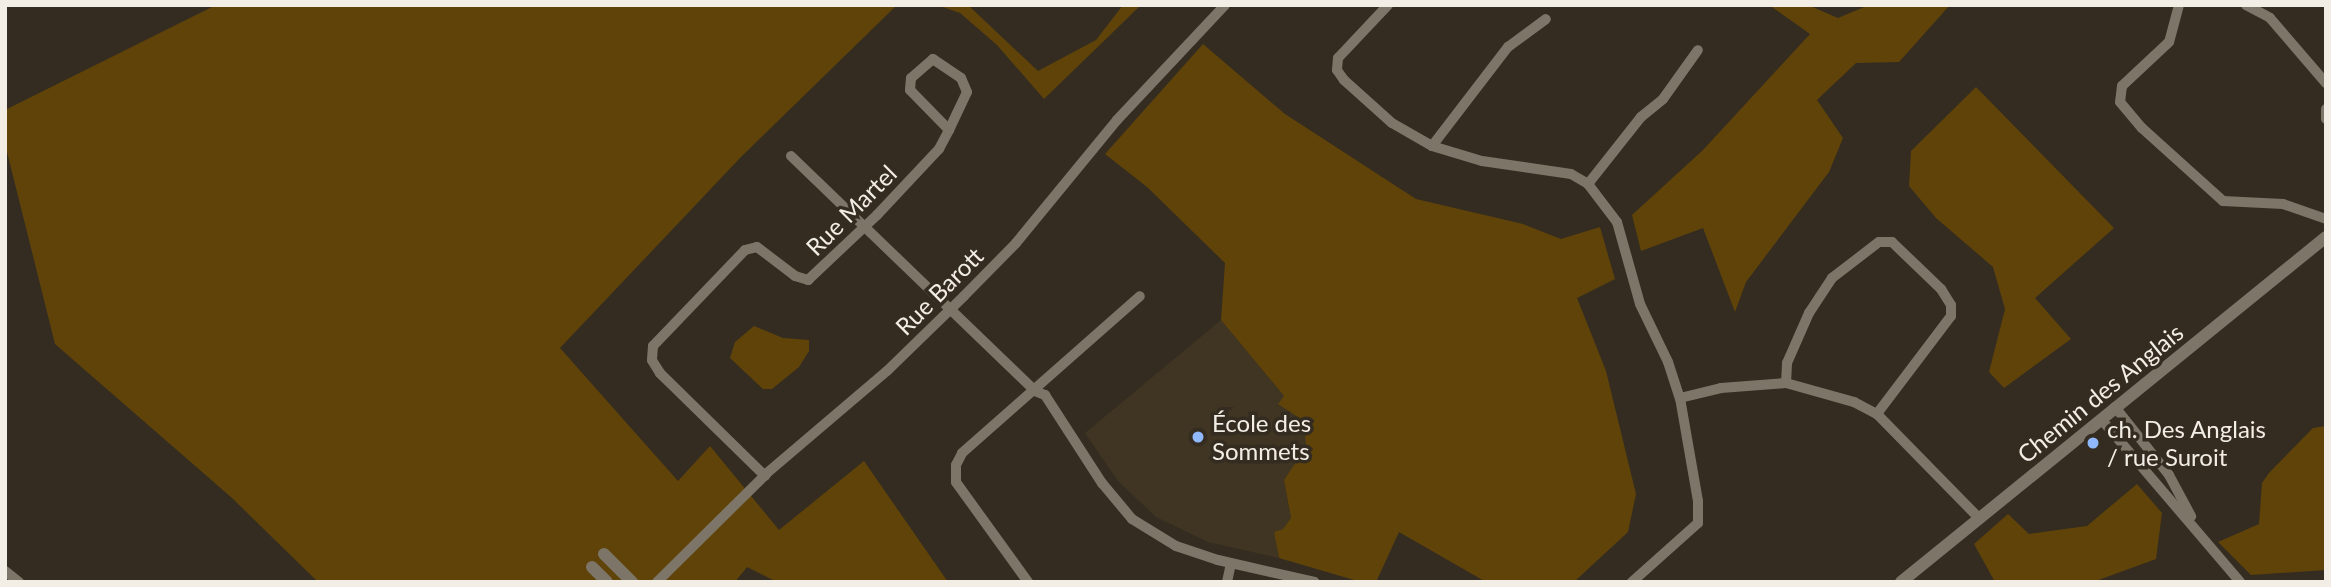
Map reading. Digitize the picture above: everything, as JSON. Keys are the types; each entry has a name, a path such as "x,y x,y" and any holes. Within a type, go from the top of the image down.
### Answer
{"street":[{"name":"Rue Barott","path":"657,582 765,476 951,310 1016,243 1117,120 1225,5"},
{"path":"1388,5 1338,58 1337,70 1392,124 1432,146 1482,162 1552,168 1588,184 1617,222 1640,304 1668,362 1680,398 1698,523 1632,582"},
{"path":"2179,5 2169,42 2122,86 2120,102 2142,128 2223,201 2283,204 2326,219"},
{"path":"2246,5 2270,18 2326,83"},
{"path":"1432,146 1457,107 1508,47 1546,19"},
{"path":"1588,184 1641,117 1663,99 1698,50"},
{"name":"Rue Martel","path":"765,476 660,373 652,360 653,346 745,250 758,247 808,280 867,225 939,149 949,130 967,92 966,84 933,59 911,78 911,90 949,130"},
{"path":"2326,109 2326,119"},
{"path":"791,156 867,225 1034,391 1045,395 1102,483 1132,519 1176,546 1231,563 1315,582"},
{"name":"Chemin des Anglais","path":"1901,582 2326,237"},
{"path":"1786,383 1787,363 1809,313 1832,278 1879,242 1892,242 1941,289 1951,305 1951,316 1877,414"},
{"path":"1028,582 956,482 956,465 962,453 1140,296"},
{"path":"1680,398 1721,388 1786,383 1826,392 1877,414 1979,518"},
{"path":"2115,407 2169,475 2194,523"},
{"path":"2101,419 2168,499 2194,523 2240,582"},
{"path":"604,554 632,582"},
{"path":"1227,582 1231,563"},
{"path":"592,567 607,582"},
{"path":"5,571 19,582"}],"shaded area":[{"path":"216,5 897,5 741,157 560,348 678,481 710,446 779,530 864,461 948,582 777,582 747,567 735,582 318,582 232,498 55,344 5,144 5,110"},
{"path":"937,5 968,5 1038,71 1096,40 1123,5 1141,5 1044,99 997,45 960,13"},
{"path":"1769,5 1808,5 1838,18 1869,5 1950,5 1899,62 1856,63 1817,100 1843,138 1829,172 1746,282 1735,312 1703,228 1641,251 1632,215 1703,150 1810,34"},
{"path":"1203,44 1285,114 1416,199 1523,224 1561,239 1600,227 1615,279 1577,298 1606,371 1636,494 1628,532 1574,582 1486,582 1399,532 1376,582 1361,582 1279,558 1274,532 1283,529 1291,518 1284,480 1306,447 1304,421 1278,404 1284,396 1221,320 1225,263 1147,187 1105,154"},
{"path":"1976,87 2114,228 2035,298 2071,339 2004,388 1989,372 2005,309 1993,267 1936,218 1909,186 1911,151"},
{"name":"École des Sommets","path":"1221,320 1284,396 1279,404 1304,421 1308,435 1306,447 1284,480 1291,518 1283,529 1274,532 1279,558 1208,542 1156,517 1118,481 1085,433"},
{"path":"754,326 783,338 809,340 809,351 799,367 772,389 763,389 730,358 735,342"},
{"path":"2326,426 2326,570 2251,575 2218,542 2259,524 2262,483 2313,428"},
{"path":"2137,484 2162,513 2156,559 2093,582 1995,582 1974,544 2008,514 2029,534 2087,526"}],"place":[{"name":"École des Sommets","path":"1198,437"},
{"name":"ch. Des Anglais / rue Suroit","path":"2093,443"}]}
